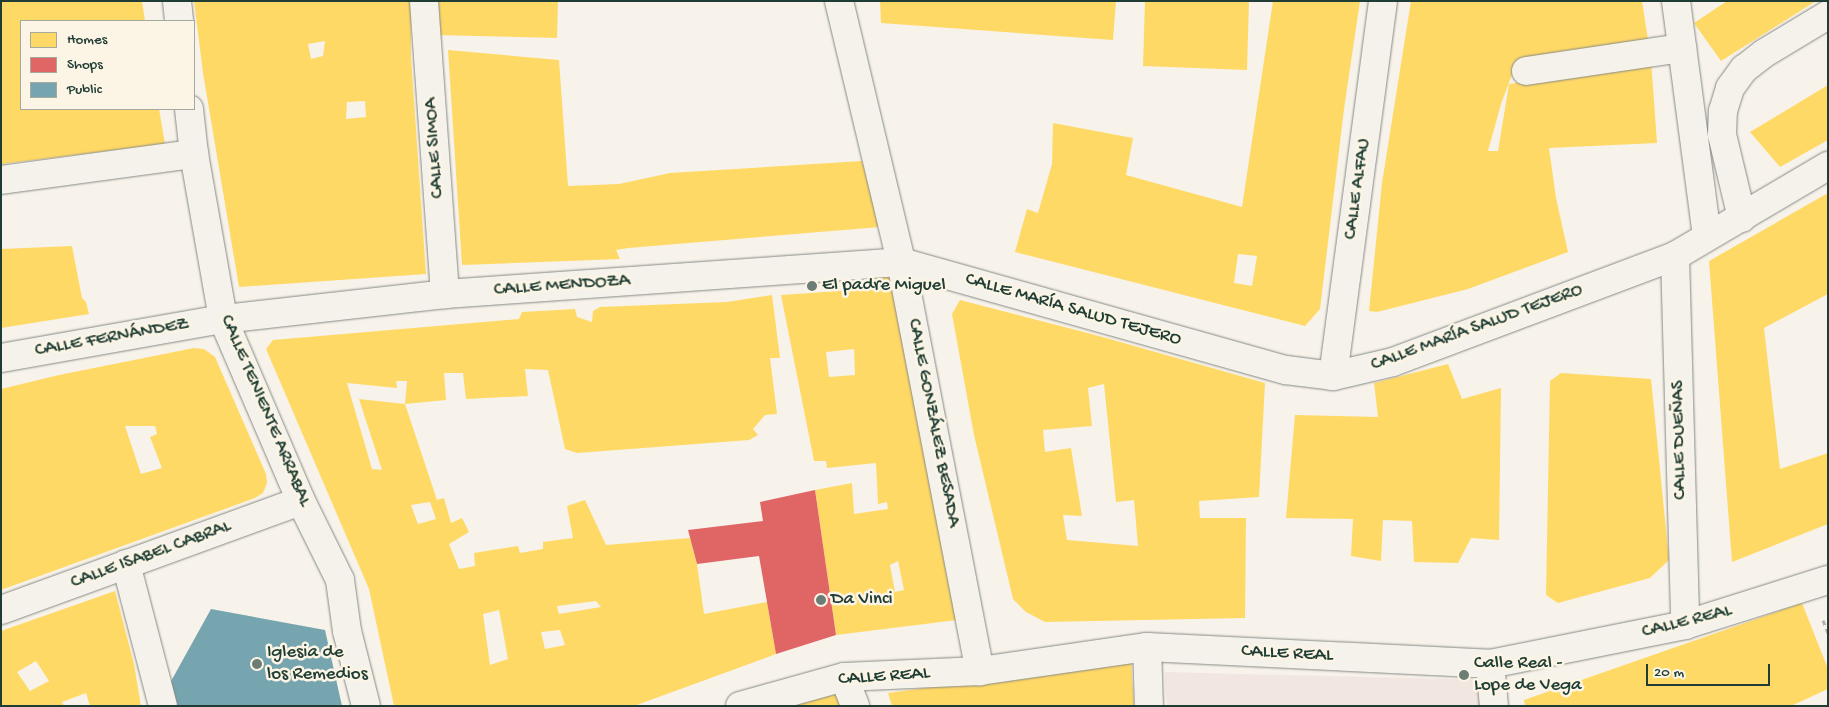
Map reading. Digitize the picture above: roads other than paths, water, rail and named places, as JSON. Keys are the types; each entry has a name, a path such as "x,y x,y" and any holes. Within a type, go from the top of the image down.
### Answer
{"street":[{"path":"177,1 179,20"},
{"name":"CALLE SIMOA","path":"424,1 445,294"},
{"name":"CALLE GONZÁLEZ BESADA","path":"839,1 901,262 980,671"},
{"name":"CALLE ALFAU","path":"1333,376 1382,1"},
{"path":"1676,1 1708,235"},
{"path":"1742,218 1722,136 1723,111 1730,88 1744,69 1763,54 1828,14"},
{"path":"1526,71 1682,48"},
{"name":"CALLE TENIENTE ARRABAL","path":"189,110 194,154 223,318 301,501 340,580 347,631 366,706"},
{"path":"1,180 194,154"},
{"name":"CALLE MARÍA SALUD TEJERO","path":"901,262 1286,370 1333,376 1393,362 1676,256 1708,235 1742,218 1828,166"},
{"name":"CALLE DUEÑAS","path":"1676,256 1685,625"},
{"name":"CALLE MENDOZA","path":"223,318 445,294 901,262"},
{"name":"CALLE FERNÁNDEZ","path":"1,358 223,318"},
{"name":"CALLE ISABEL CABRAL","path":"1,610 301,501"},
{"path":"126,564 163,706"},
{"name":"CALLE REAL","path":"740,706 844,676 980,671 1147,648 1490,664 1685,625 1828,580"},
{"path":"1147,648 1149,706"},
{"path":"1490,664 1494,706"},
{"path":"844,676 855,706"}],"place":[{"name":"El padre Miguel","path":"812,286"},
{"name":"Da Vinci","path":"821,600"},
{"name":"Iglesia de los Remedios","path":"257,664"},
{"name":"Calle Real - Lope de Vega","path":"1464,675"}]}
